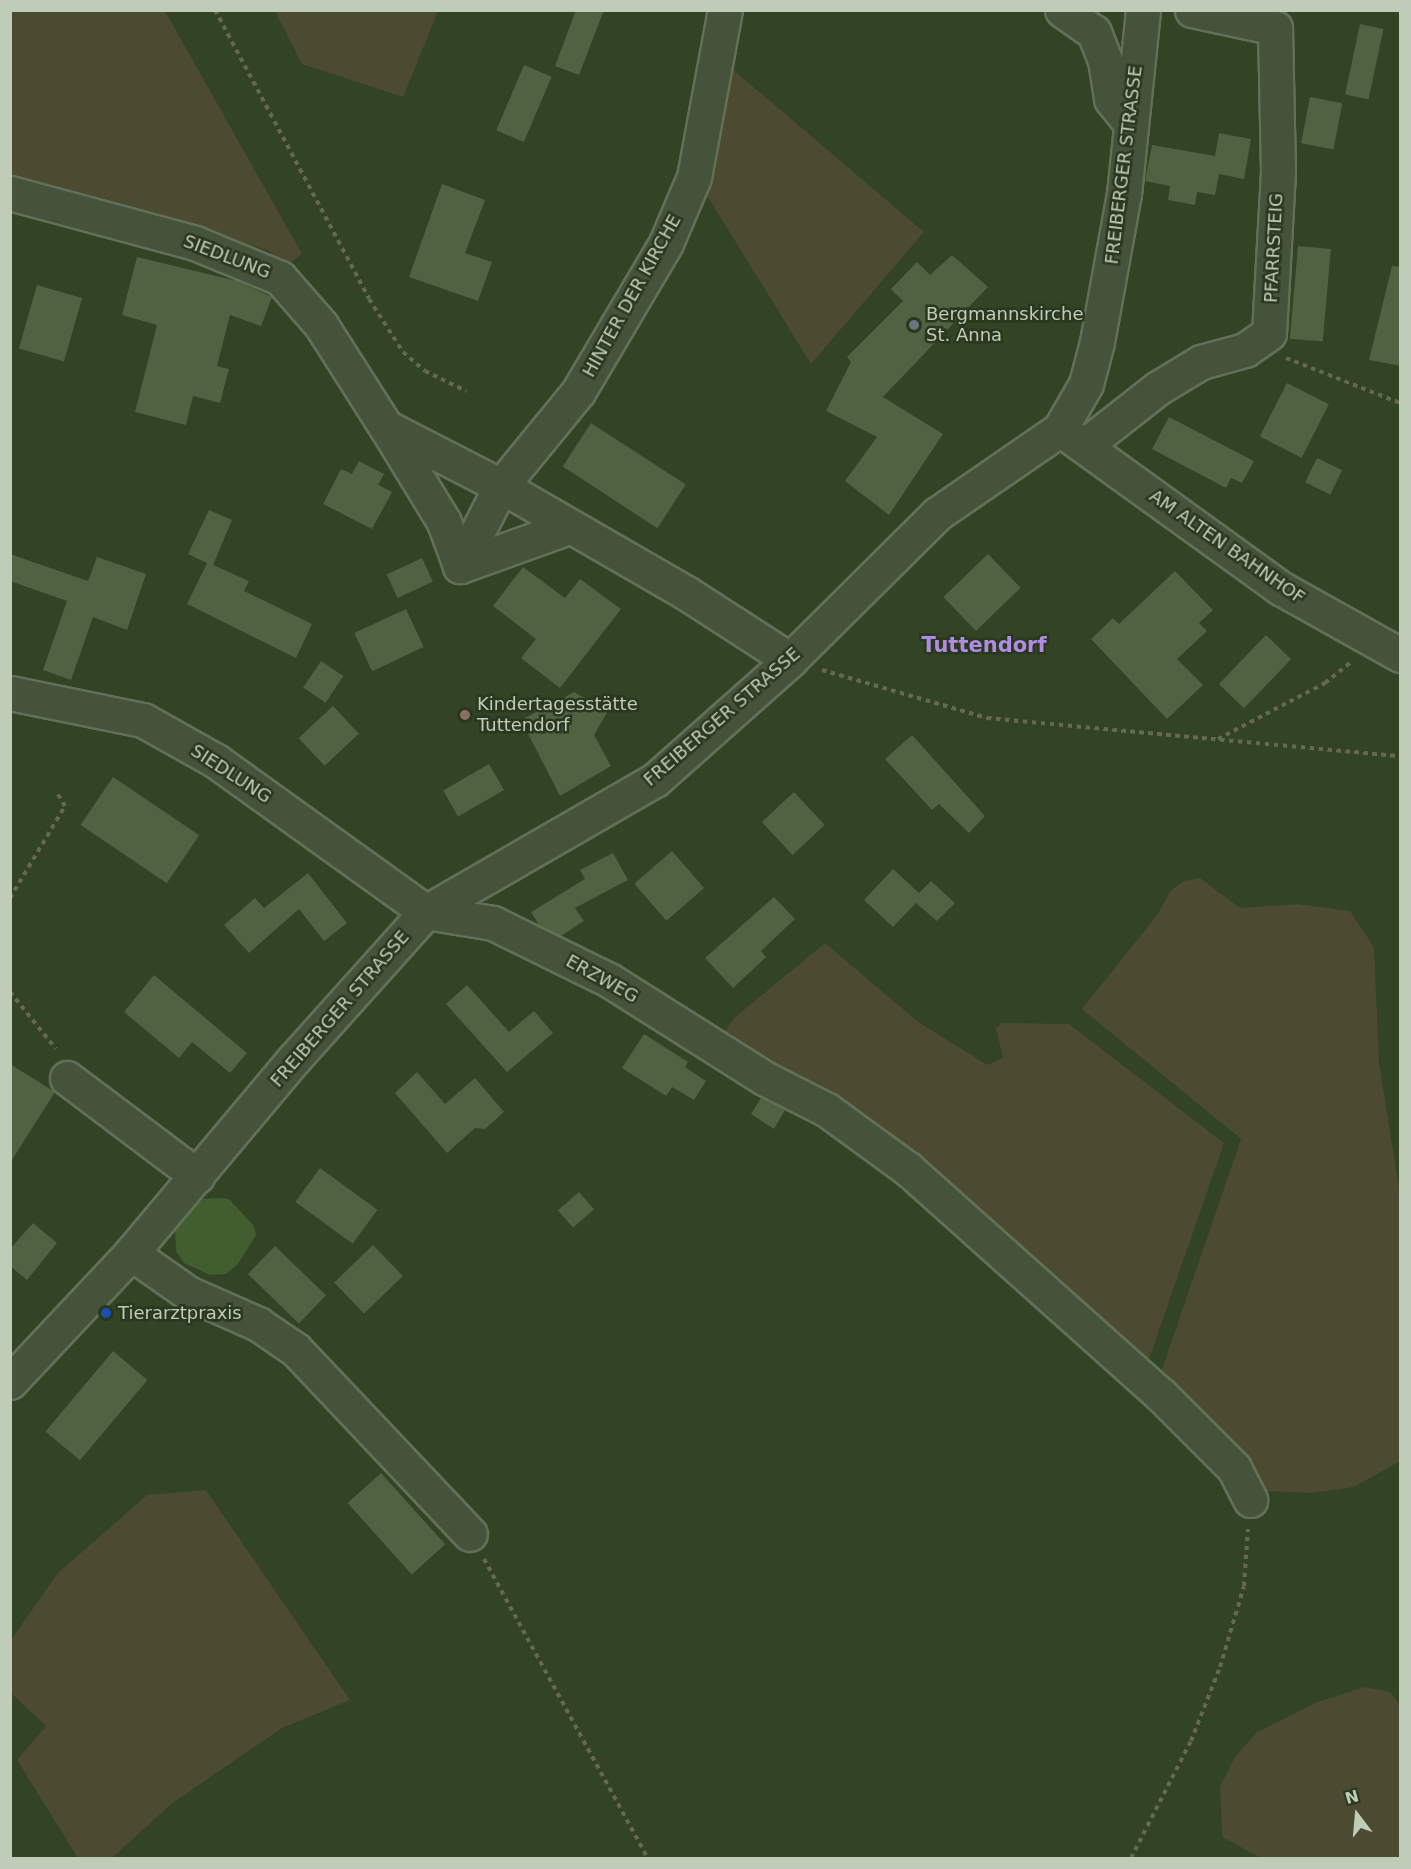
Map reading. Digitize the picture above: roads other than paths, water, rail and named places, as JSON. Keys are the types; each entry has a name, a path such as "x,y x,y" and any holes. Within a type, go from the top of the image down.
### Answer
{"street":[{"name":"HINTER DER KIRCHE","path":"501,486 578,392 666,243 694,177 725,10"},
{"path":"1062,10 1094,32 1105,60 1112,99 1131,124"},
{"name":"FREIBERGER STRASSE","path":"10,1382 131,1253 294,1059 426,912 655,780 790,660 937,514 1072,437 1097,342 1124,194 1143,10"},
{"name":"PFARRSTEIG","path":"1072,437 1202,362 1245,350 1269,333 1278,171 1275,28 1192,10"},
{"name":"SIEDLUNG","path":"10,193 195,243 280,278 321,325 386,427 444,522 460,566"},
{"path":"386,427 501,486 688,594 790,660"},
{"name":"AM ALTEN BAHNHOF","path":"1072,437 1282,589 1401,655"},
{"path":"460,566 501,486"},
{"path":"460,566 569,526"},
{"name":"SIEDLUNG","path":"10,693 143,720 216,761 426,912"},
{"name":"ERZWEG","path":"426,912 493,923 609,980 764,1078 826,1110 908,1169 1208,1440 1234,1468 1250,1500"},
{"path":"68,1078 197,1176"},
{"path":"131,1253 188,1293 258,1324 296,1350 470,1534"}],"place":[{"name":"Bergmannskirche St. Anna","path":"914,325"},
{"name":"Kindertagesstätte Tuttendorf","path":"465,715"},
{"name":"Tierarztpraxis","path":"106,1313"}],"district":[{"name":"Tuttendorf","path":"984,645"}]}
